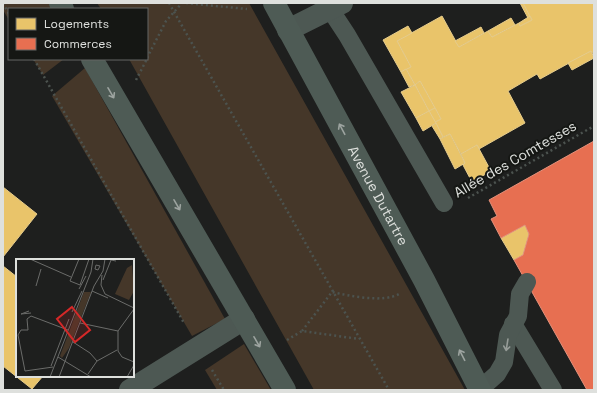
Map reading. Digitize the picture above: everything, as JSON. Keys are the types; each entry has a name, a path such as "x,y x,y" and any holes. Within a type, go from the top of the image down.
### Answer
{"main road":[{"name":"Avenue Dutartre","path":"280,15 424,280 480,390"},
{"path":"93,60 264,355 286,390"}],"street":[{"path":"280,15 333,5"},
{"path":"130,390 244,319"}],"lane":[{"path":"333,5 347,35 444,203"},
{"path":"480,390 497,374 504,362 508,335 518,316 520,294 526,282"},
{"path":"514,324 553,390"}],"path":[{"path":"3,3 8,12"},
{"path":"169,3 389,390"},
{"path":"148,56 166,21 182,3"},
{"path":"186,3 280,15"},
{"path":"35,60 198,348 224,390"},
{"name":"Allée des Comtesses","path":"465,200 594,126"},
{"path":"332,292 349,296 391,298 424,280"},
{"path":"264,355 302,331 332,292"},
{"path":"302,331 359,339"}],"shaded area":[{"path":"3,3 49,3 52,8 8,8 8,18 3,10"},
{"path":"97,3 249,3 465,390 314,390 130,60 148,60 148,8 100,8"},
{"path":"34,60 63,60 43,75"},
{"path":"85,68 225,319 192,336 52,96"},
{"path":"244,344 271,390 217,390 205,370"}],"building: Logements":[{"path":"520,3 523,3 530,16 528,18"},
{"path":"523,3 594,3 594,55 591,51 540,79 537,74 508,91 525,123 479,149 477,145 461,154 450,134 443,137 435,122 441,119 420,81 415,85 406,69 411,67 397,41 442,16 459,47 488,31 492,37 519,23 520,26 532,20"},
{"path":"530,16 532,20 520,26 519,23"},
{"path":"511,18 515,25 492,37 488,31"},
{"path":"408,26 412,33 397,41 411,67 401,72 383,40"},
{"path":"481,27 484,33 459,47 455,41"},
{"path":"591,51 594,58 572,70 568,63"},
{"path":"406,69 415,85 409,87 401,72"},
{"path":"420,81 435,108 429,111 415,85"},
{"path":"415,85 429,111 416,118 401,92"},
{"path":"435,108 441,119 435,122 429,111"},
{"path":"429,111 436,123 423,131 416,118"},
{"path":"436,123 443,137 440,139 432,126"},
{"path":"450,134 465,163 455,169 440,139"},
{"path":"477,145 491,171 472,182 463,165 465,163 461,154"},
{"path":"3,187 37,214 3,257"},
{"path":"525,225 529,234 523,255 514,260 501,238"},
{"path":"3,266 16,276 16,376 3,366"},
{"path":"17,377 42,377 32,389"}],"building: Commerces":[{"path":"594,141 594,390 587,390 514,260 523,255 529,234 525,225 501,238 491,219 497,216 489,200"}]}
